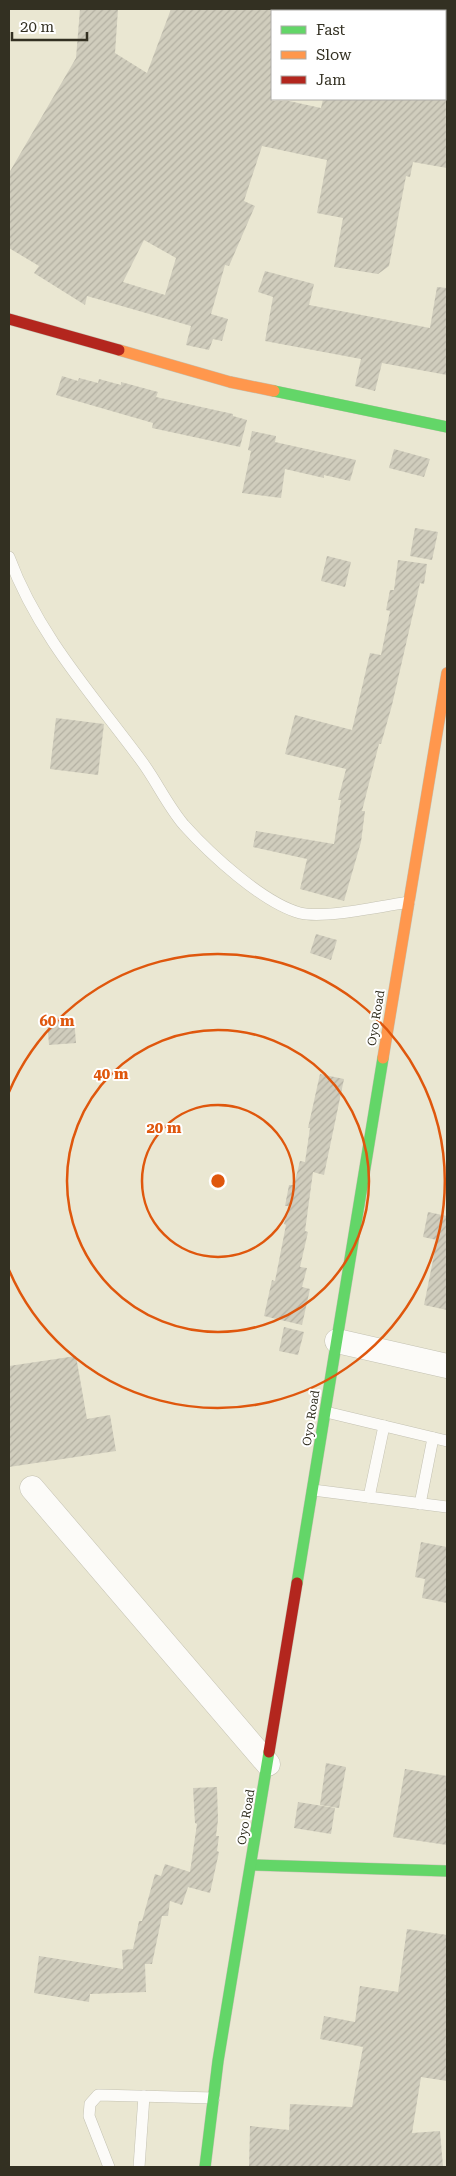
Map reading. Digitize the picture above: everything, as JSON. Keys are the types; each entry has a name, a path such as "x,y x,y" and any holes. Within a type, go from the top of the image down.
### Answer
{"main road":[{"path":"9,319 230,382 447,427"},
{"name":"Oyo Road","path":"205,2167 214,2098 409,902 434,783 447,678"},
{"path":"252,1865 447,1871"}],"street":[{"path":"337,1341 447,1366"},
{"path":"32,1488 268,1764"}],"lane":[{"path":"9,557 22,592 64,659 141,760 183,824 241,880 301,913 333,914 409,902"},
{"path":"326,1412 447,1441"},
{"path":"369,1497 384,1426"},
{"path":"420,1504 433,1438"},
{"path":"313,1490 447,1507"},
{"path":"109,2167 89,2116 90,2104 98,2095 214,2098"},
{"path":"139,2167 144,2096"}],"building":[{"path":"80,9 118,9 115,53 147,73 171,9 272,9 272,101 289,101 321,108 323,100 447,99 447,168 413,162 410,177 406,176 389,266 378,274 334,267 343,218 317,213 327,160 262,146 244,201 255,206 229,266 225,265 211,314 228,319 222,341 213,339 209,350 186,345 191,326 87,296 85,305 34,273 39,266 9,248 9,173 76,58","holes":["144,240 176,258 165,295 123,282"]},
{"path":"265,271 314,284 309,305 430,328 437,287 447,288 447,375 382,363 375,391 355,386 361,359 265,341 273,297 258,292"},
{"path":"62,376 78,381 79,378 98,383 99,379 121,385 121,382 158,392 156,397 233,414 233,416 247,420 240,447 152,428 153,423 56,395"},
{"path":"252,431 276,436 275,442 356,460 350,481 324,475 324,478 285,469 281,498 242,493 251,451 248,450"},
{"path":"394,449 430,459 424,477 389,468"},
{"path":"415,528 438,532 432,560 410,556"},
{"path":"327,556 351,562 345,587 321,581"},
{"path":"398,560 427,564 424,584 420,583 392,705 381,744 379,744 362,811 365,811 361,842 344,901 300,889 307,859 253,847 256,831 334,844 341,800 338,800 346,769 285,754 295,715 352,730 370,653 381,655 390,611 386,610 390,590 394,590"},
{"path":"56,718 104,724 98,775 50,769"},
{"path":"316,934 337,940 331,960 310,953"},
{"path":"74,1018 76,1043 49,1045 47,1020"},
{"path":"320,1074 344,1079 324,1175 313,1172 305,1231 308,1232 300,1267 307,1268 302,1287 310,1289 302,1325 264,1316 272,1280 275,1281 286,1225 284,1224 289,1206 285,1206 289,1185 294,1185 300,1161 305,1162 310,1128 308,1128"},
{"path":"428,1212 447,1216 447,1310 424,1305 437,1240 423,1237"},
{"path":"284,1327 304,1332 298,1355 279,1351"},
{"path":"76,1356 87,1419 110,1415 116,1451 9,1467 9,1366"},
{"path":"421,1542 447,1547 447,1603 422,1598 425,1579 415,1577"},
{"path":"326,1763 346,1767 339,1808 320,1805"},
{"path":"405,1769 447,1776 447,1845 393,1837"},
{"path":"217,1787 218,1820 216,1836 219,1836 217,1851 219,1852 210,1893 188,1887 182,1905 170,1901 168,1916 162,1916 152,1964 145,1964 146,1992 90,1994 89,2002 34,1993 39,1956 123,1969 122,1950 133,1949 139,1921 142,1921 155,1874 161,1876 165,1864 190,1872 197,1824 195,1823 193,1788"},
{"path":"298,1802 335,1808 331,1834 294,1828"},
{"path":"407,1929 447,1935 447,2081 421,2077 412,2133 440,2131 443,2167 249,2167 250,2126 289,2130 290,2104 352,2107 363,2047 320,2039 324,2016 355,2022 360,1986 398,1992"}],"traffic: fast":[{"path":"274,391 447,427"},
{"path":"297,1583 383,1058"},
{"path":"205,2167 218,2061 269,1752"},
{"path":"252,1865 447,1871"}],"traffic: slow":[{"path":"119,350 230,382 274,391"},
{"path":"383,1058 447,673"}],"traffic: jam":[{"path":"9,319 119,350"},
{"path":"269,1752 297,1583"}]}
